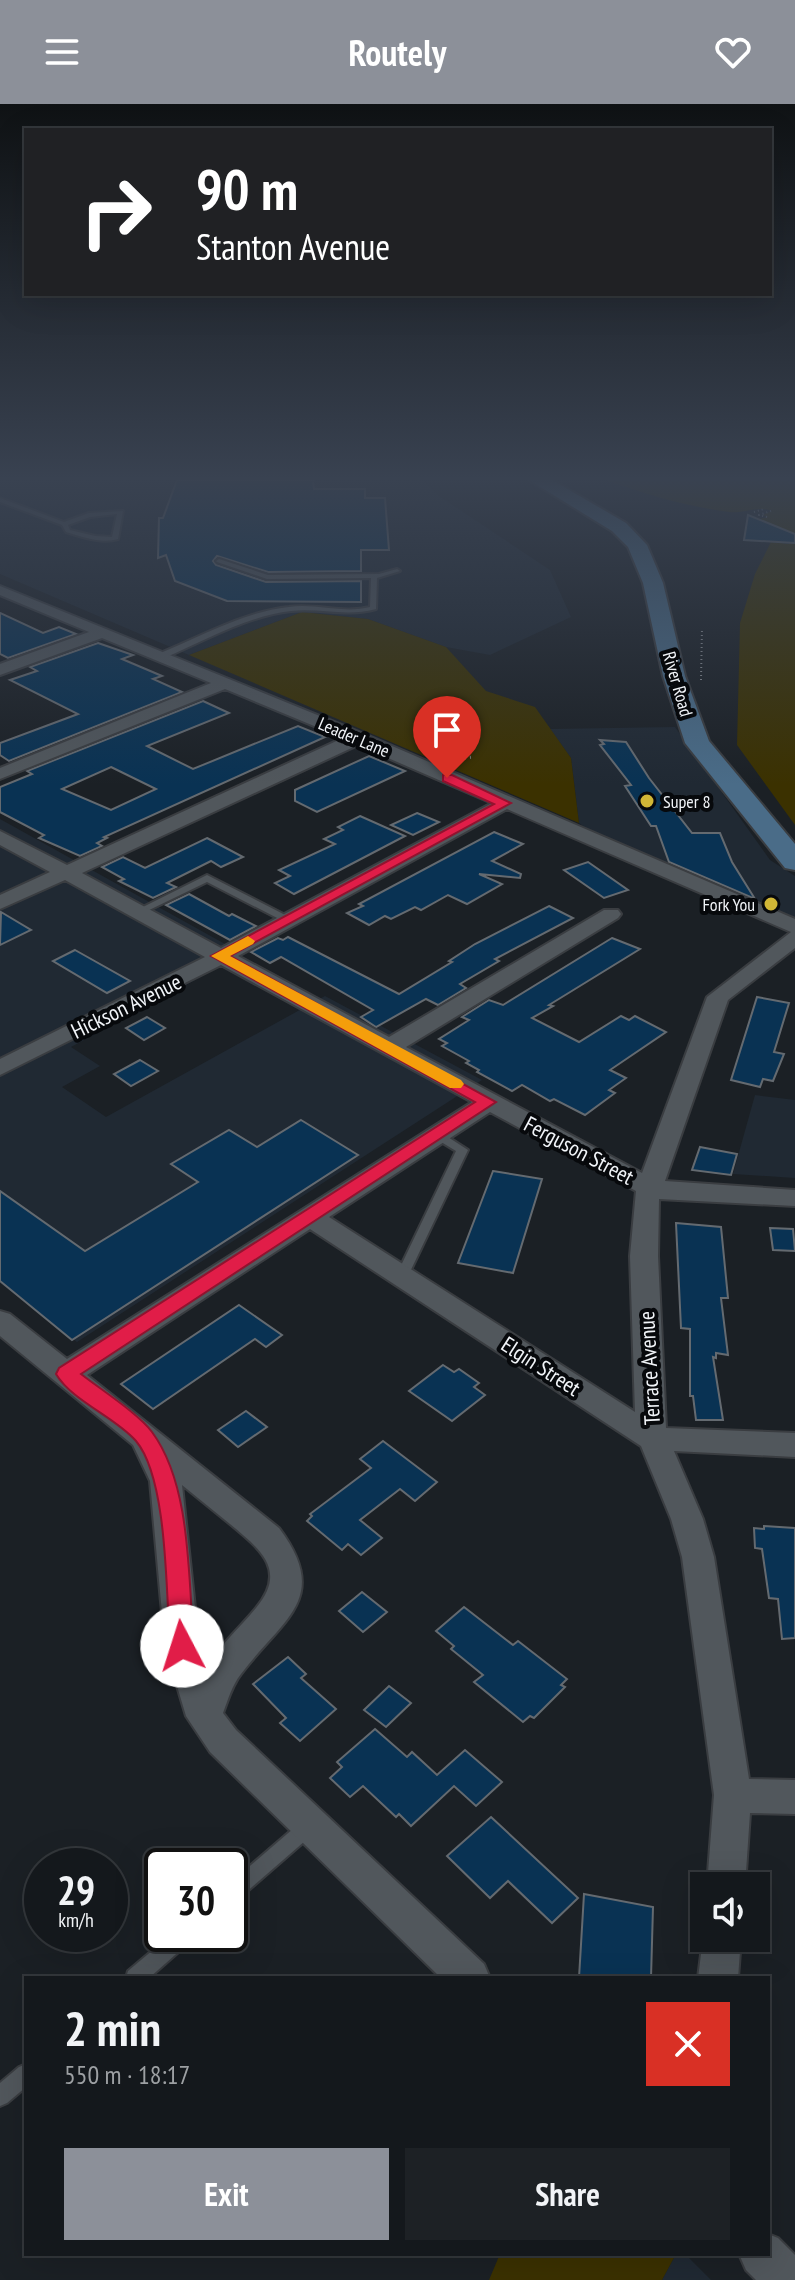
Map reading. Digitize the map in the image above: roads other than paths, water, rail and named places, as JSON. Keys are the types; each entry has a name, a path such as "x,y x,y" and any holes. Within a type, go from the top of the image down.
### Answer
{"main road":[{"name":"River Road","path":"652,582 674,676 697,743 795,862"}],"street":[{"name":"Leader Lane","path":"0,590 358,738 795,927"},
{"path":"0,670 104,632"},
{"path":"0,774 226,683"},
{"path":"0,903 358,738"},
{"name":"Hickson Avenue","path":"0,1068 191,973 505,803"},
{"name":"Ferguson Street","path":"0,837 650,1188 795,1198"},
{"path":"389,1047 611,914"},
{"name":"Terrace Avenue","path":"727,1872 733,1795 695,1543 653,1439 648,1400 643,1211 718,997 795,938"},
{"path":"66,1374 488,1102"},
{"name":"Elgin Street","path":"309,1216 653,1439"},
{"path":"0,1321 268,1537 283,1553 288,1567 289,1589 225,1668 204,1716"},
{"path":"144,1436 166,1481 182,1646 196,1699 204,1716 223,1741 309,1826 468,1976"},
{"path":"653,1439 795,1445"},
{"path":"733,1795 795,1797"},
{"path":"718,1976 720,1952"},
{"path":"764,2256 788,2280"}],"lane":[{"path":"161,656 282,610 350,613 374,608 374,582"},
{"path":"138,912 207,878 288,920"},
{"path":"402,1276 462,1150 437,1134"},
{"path":"248,1879 309,1826"},
{"path":"137,1976 165,1952"},
{"path":"0,2096 24,2076"}],"place":[{"name":"Super 8","path":"647,801"},
{"name":"Fork You","path":"771,904"}]}
